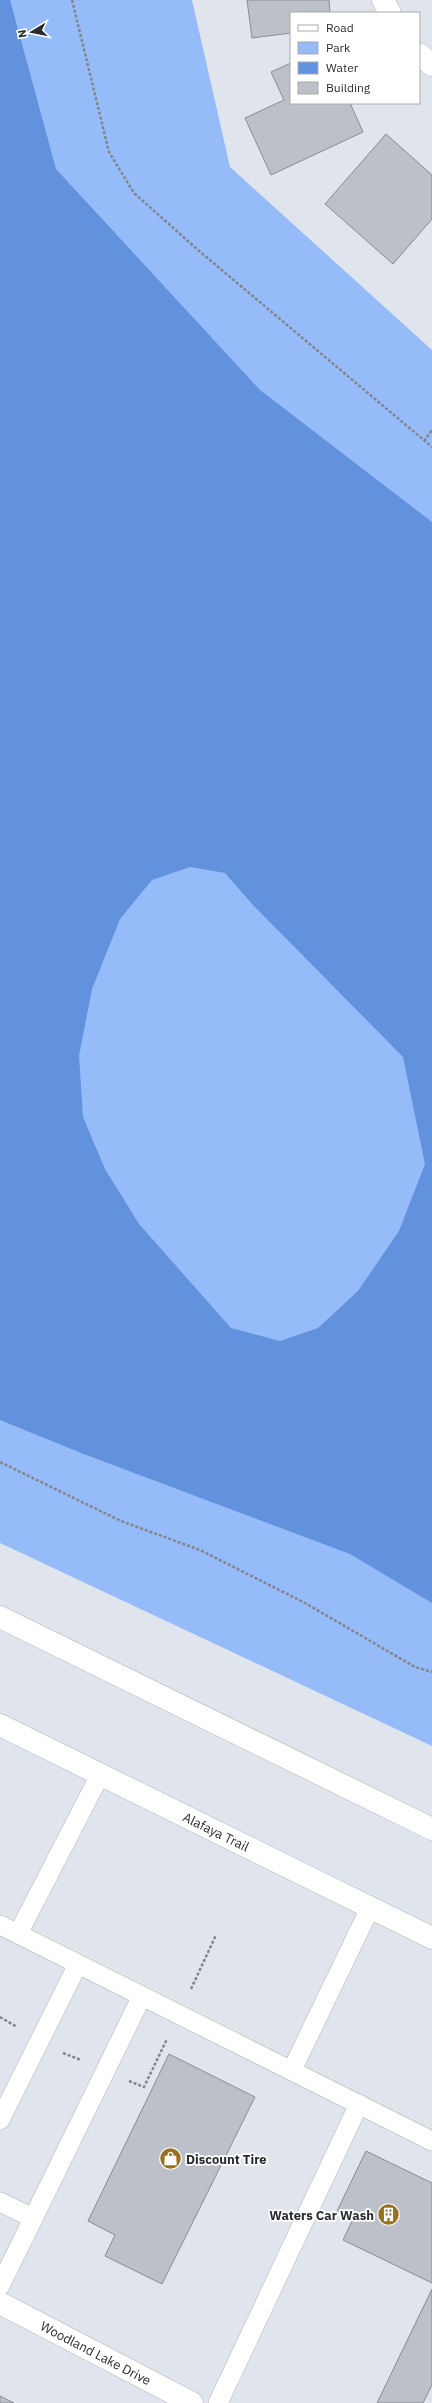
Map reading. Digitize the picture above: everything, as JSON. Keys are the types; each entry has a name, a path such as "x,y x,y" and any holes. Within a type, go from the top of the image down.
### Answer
{"main road":[{"path":"383,0 389,12"},
{"path":"420,55 432,65"},
{"path":"0,1617 432,1829"},
{"name":"Alafaya Trail","path":"0,1725 432,1938"},
{"name":"Woodland Lake Drive","path":"0,2303 192,2403"}],"lane":[{"path":"18,1934 100,1775"},
{"path":"292,2070 370,1908"},
{"path":"0,1925 432,2141"},
{"path":"0,2120 78,1964"},
{"path":"0,2286 142,1996"},
{"path":"218,2403 359,2104"},
{"path":"0,2202 33,2218"}],"path":[{"path":"72,0 109,152 134,193 198,250 432,447"},
{"path":"424,441 432,430"},
{"path":"0,1462 121,1521 200,1550 305,1603 415,1667 432,1672"}],"green space":[{"path":"0,0 192,0 230,167 432,350 432,1746 0,1543"}],"water":[{"path":"0,0 10,0 56,169 260,390 432,522 432,1603 350,1554 81,1453 0,1420","holes":["190,867 225,873 253,905 403,1057 425,1164 399,1231 358,1291 318,1328 280,1341 231,1328 139,1224 105,1169 83,1117 79,1056 92,989 120,919 152,880"]}],"building":[{"path":"247,0 329,0 330,12 290,12 290,33 252,38"},
{"path":"290,63 290,104 350,104 363,132 271,175 245,118 284,100 271,72"},
{"path":"386,134 432,175 432,219 393,264 325,204"},
{"name":"Discount Tire","path":"169,2054 255,2097 162,2284 105,2256 115,2235 88,2221"},
{"name":"Waters Car Wash","path":"366,2151 432,2183 432,2283 343,2240 353,2219 337,2211"},
{"path":"432,2289 432,2385 423,2403 377,2403"},
{"path":"0,2396 14,2403 0,2403"}],"place":[{"name":"Discount Tire","path":"171,2159"},
{"name":"Waters Car Wash","path":"389,2215"}]}
